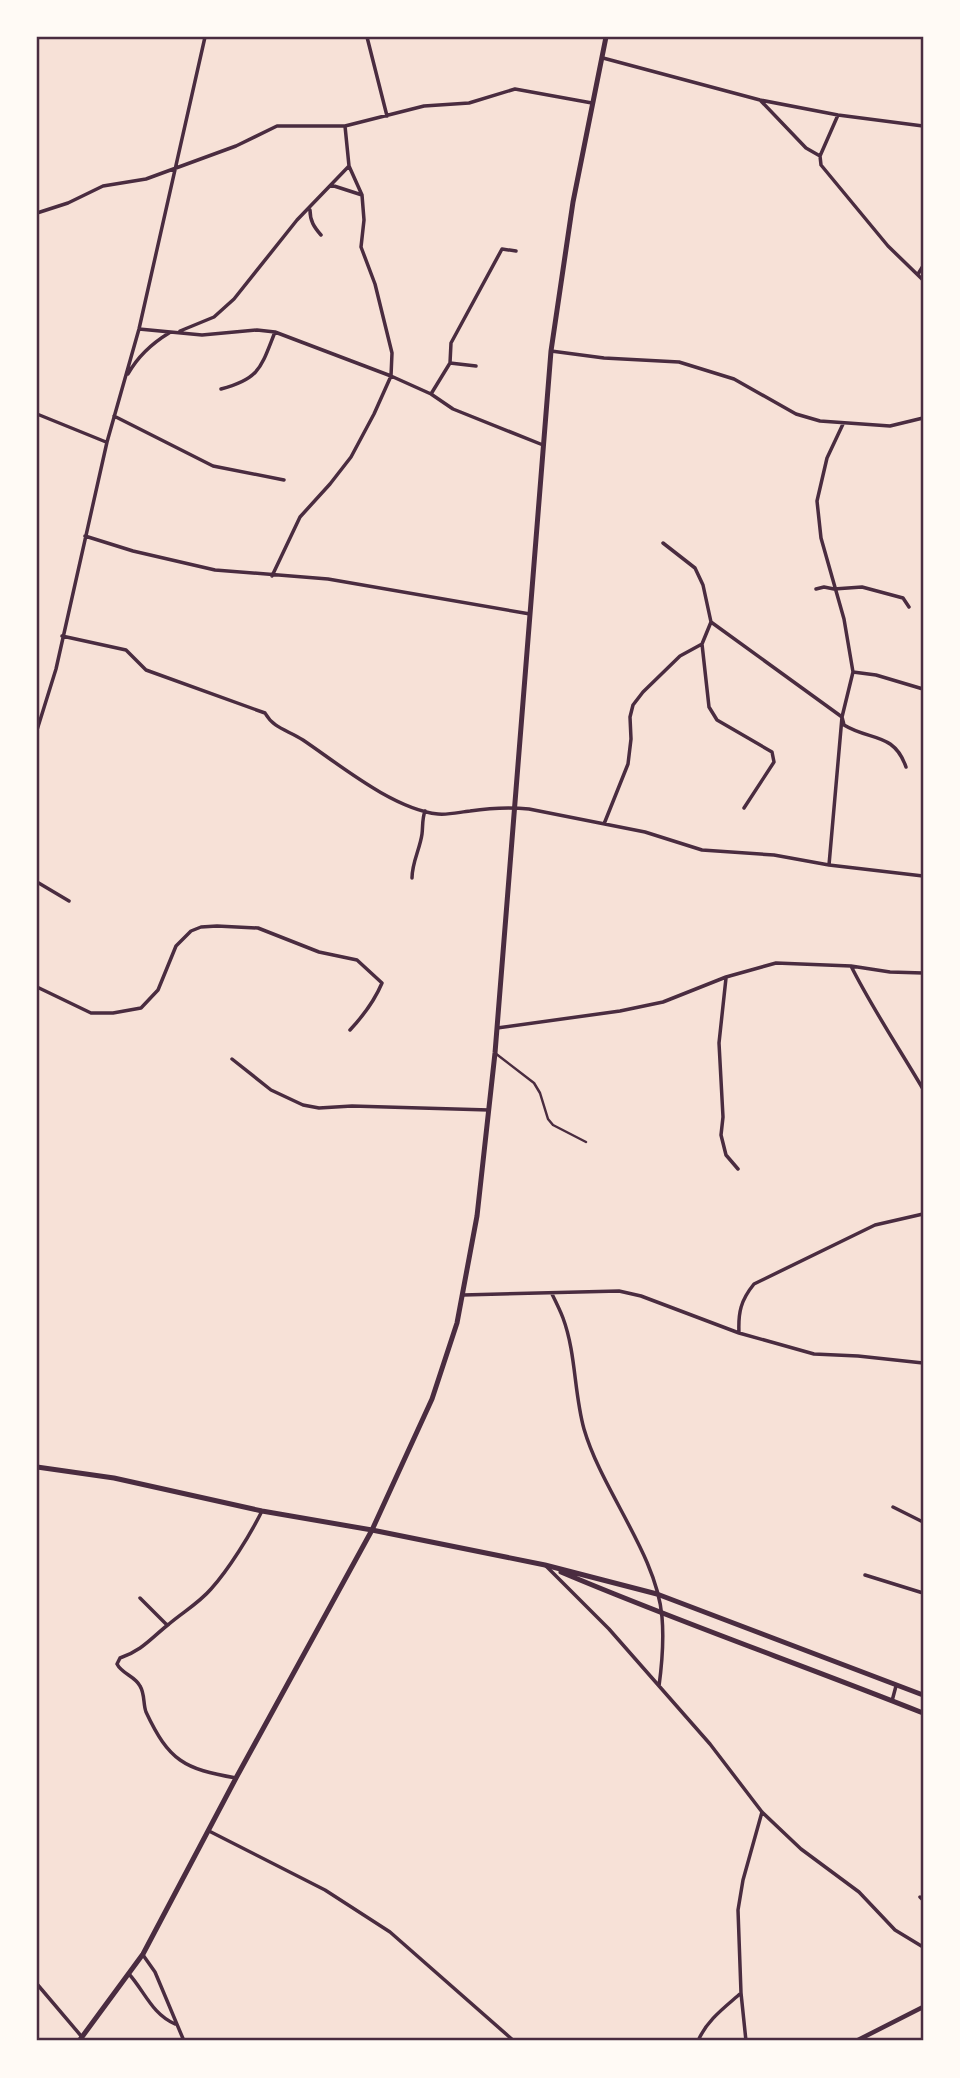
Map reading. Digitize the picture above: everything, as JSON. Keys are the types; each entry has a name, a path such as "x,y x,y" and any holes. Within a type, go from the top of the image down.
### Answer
{"main road":[{"path":"81,2039 143,1954 372,1530 432,1399 449,1352 463,1295 477,1216 495,1054 551,351 573,202 606,37"},
{"path":"37,1467 114,1478 262,1511 545,1565 657,1594 923,1695"},
{"path":"545,1565 662,1615 923,1713"}],"street":[{"path":"37,730 56,669 84,536 139,329 205,37"},
{"path":"367,37 387,116"},
{"path":"601,58 760,100 838,115 923,126"},
{"path":"37,214 103,186 146,179 236,146 277,126 345,126 424,106 469,103 515,89 592,103"},
{"path":"760,100 806,148 820,156"},
{"path":"838,115 820,156 821,165 888,246 923,280"},
{"path":"272,576 300,517 351,457 391,376 392,353 375,284 361,247 364,220 362,195 349,166 345,126"},
{"path":"178,332 214,317 234,299 297,220 349,166"},
{"path":"331,186 362,195"},
{"path":"310,208 310,218 321,235"},
{"path":"431,394 450,363 451,344 486,275 502,249 516,251"},
{"path":"918,274 923,266"},
{"path":"139,329 202,335 257,330 275,332 391,376 431,394 453,409 543,445"},
{"path":"124,381 135,362 151,345 170,332"},
{"path":"221,389 251,378 264,362 275,332"},
{"path":"551,351 604,358 679,362 734,379 796,414 843,424 890,426 923,418"},
{"path":"450,363 476,366"},
{"path":"37,414 107,442"},
{"path":"114,416 214,466 284,480"},
{"path":"829,865 842,717 853,672 846,628 821,538 817,501 827,458 843,424"},
{"path":"84,536 133,551 215,570 328,579 530,614"},
{"path":"663,543 695,568 707,599 711,622 702,644 709,707 717,720 772,752 774,756 774,762 744,808"},
{"path":"816,589 862,587 903,598 909,607"},
{"path":"711,622 842,717 848,728 894,746 900,752 906,767"},
{"path":"62,636 126,650 146,670 265,713 278,728 299,738 381,792 425,811 441,814 515,808 645,832 702,850 774,855 829,865 923,876"},
{"path":"604,824 628,764 630,717 637,699 680,656 702,644"},
{"path":"853,672 876,675 923,689"},
{"path":"412,878 412,866 425,811"},
{"path":"37,882 69,901"},
{"path":"37,987 91,1013 113,1013 141,1008 158,990 176,946 188,937 191,931 201,927 258,928 319,952 357,960 382,983 365,1015 350,1030"},
{"path":"497,1028 620,1011 663,1002 726,977 776,963 851,965 890,972 923,973"},
{"path":"851,965 923,1089"},
{"path":"726,977 719,1043 723,1117 720,1135 726,1155 738,1169"},
{"path":"495,1054 534,1083 553,1125 586,1142"},
{"path":"233,1059 271,1090 303,1105 319,1108 352,1106 489,1110"},
{"path":"739,1333 738,1312 744,1297 754,1284 875,1225 923,1214"},
{"path":"463,1295 619,1291 641,1296 739,1333 814,1354 923,1363"},
{"path":"552,1294 563,1318 585,1430 611,1495 648,1564 657,1594 662,1615 659,1686"},
{"path":"893,1507 923,1522"},
{"path":"236,1778 195,1770 174,1756 145,1710 142,1688 117,1667 120,1658 152,1640 212,1587 249,1535 262,1511"},
{"path":"545,1565 609,1629 710,1744 762,1812 801,1849 859,1892 895,1930 923,1947"},
{"path":"865,1574 923,1593"},
{"path":"140,1598 167,1625"},
{"path":"892,1701 897,1684"},
{"path":"746,2041 738,1910 743,1880 762,1812"},
{"path":"209,1831 325,1891 390,1932 514,2041"},
{"path":"143,1954 155,1972 184,2041"},
{"path":"130,1975 153,2009 165,2020 177,2025"},
{"path":"37,1984 81,2039"},
{"path":"698,2041 712,2018 741,1993"},
{"path":"856,2041 923,2007"}]}
